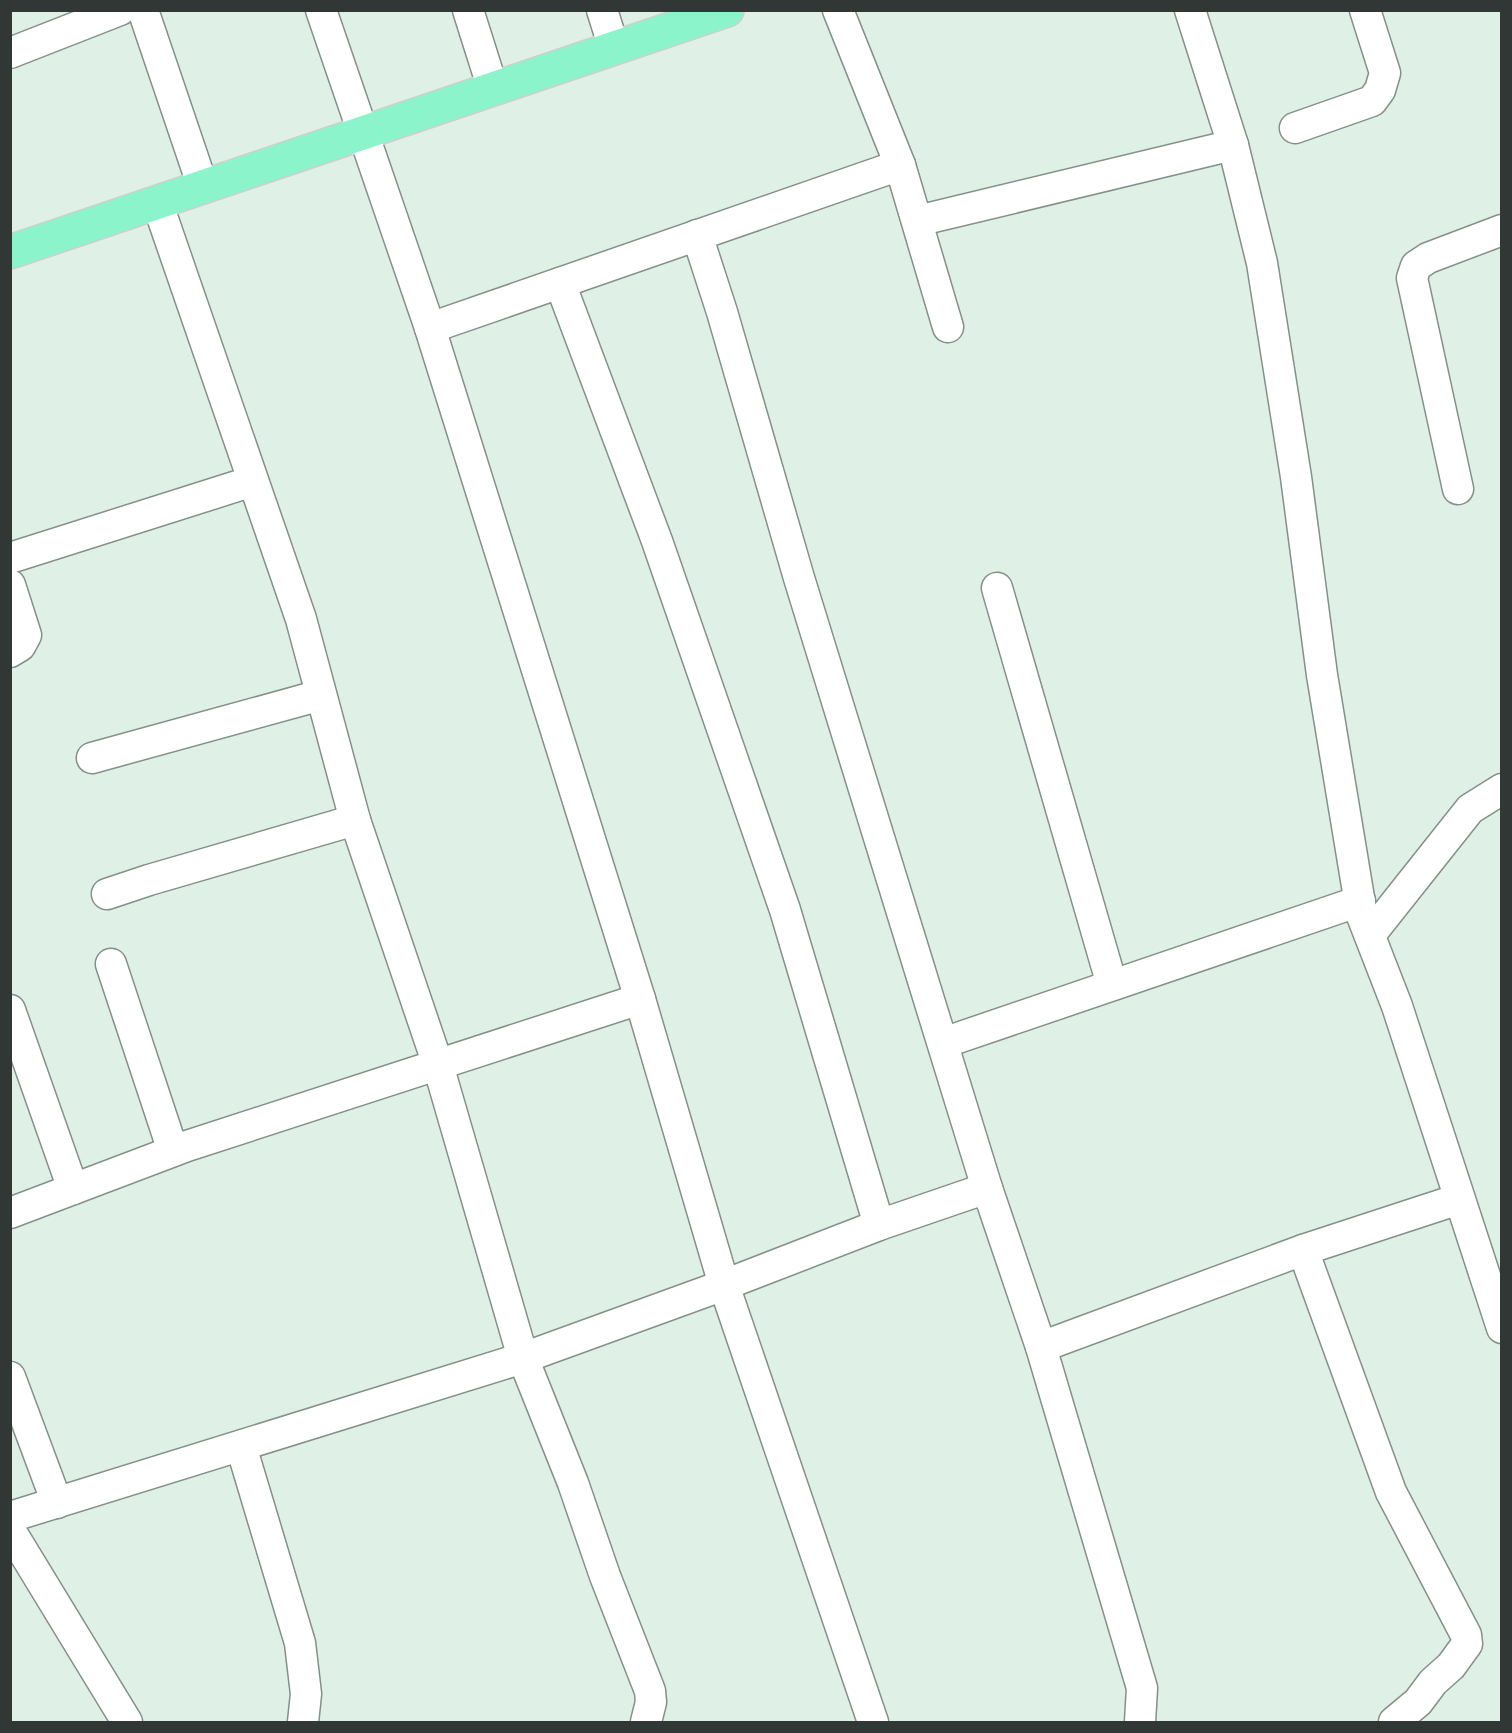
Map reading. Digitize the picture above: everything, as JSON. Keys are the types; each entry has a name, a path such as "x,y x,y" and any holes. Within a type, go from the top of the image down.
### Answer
{"main road":[{"path":"10,252 727,10"}],"street":[{"path":"10,53 120,10"},
{"path":"143,10 203,187"},
{"path":"321,10 430,328 640,999 724,1286 873,1722"},
{"path":"468,10 493,89"},
{"path":"602,10 614,48"},
{"path":"838,10 900,165 948,327"},
{"path":"1190,10 1233,145 1262,263 1296,477 1322,675 1362,916 1397,1006 1502,1328"},
{"path":"1294,128 1372,101 1380,90 1385,73 1365,10"},
{"path":"917,221 1233,145"},
{"path":"430,328 900,165"},
{"path":"157,202 301,619 355,820 438,1065 523,1358 573,1483 605,1576 650,1691 651,1702 646,1722"},
{"path":"1458,489 1412,278 1416,266 1428,258 1502,230"},
{"path":"697,235 722,312 799,578 987,1188 1041,1347 1142,1688 1140,1722"},
{"path":"560,283 657,541 785,909 879,1225"},
{"path":"10,558 253,481"},
{"path":"10,585 26,634 20,646 10,652"},
{"path":"997,588 1112,985"},
{"path":"92,758 321,695"},
{"path":"1370,935 1470,809 1497,790 1502,789"},
{"path":"107,894 355,820"},
{"path":"943,1043 1360,900"},
{"path":"111,964 173,1151"},
{"path":"10,1213 173,1151 640,999"},
{"path":"10,1010 73,1189"},
{"path":"10,1517 523,1358 724,1286 879,1225 987,1188"},
{"path":"1041,1347 1303,1250 1459,1199"},
{"path":"1303,1250 1391,1492 1466,1635 1467,1644 1451,1666 1433,1682 1425,1712 1394,1722"},
{"path":"10,1377 57,1503"},
{"path":"241,1446 300,1642 306,1694 303,1722"},
{"path":"10,1530 127,1722"}]}
